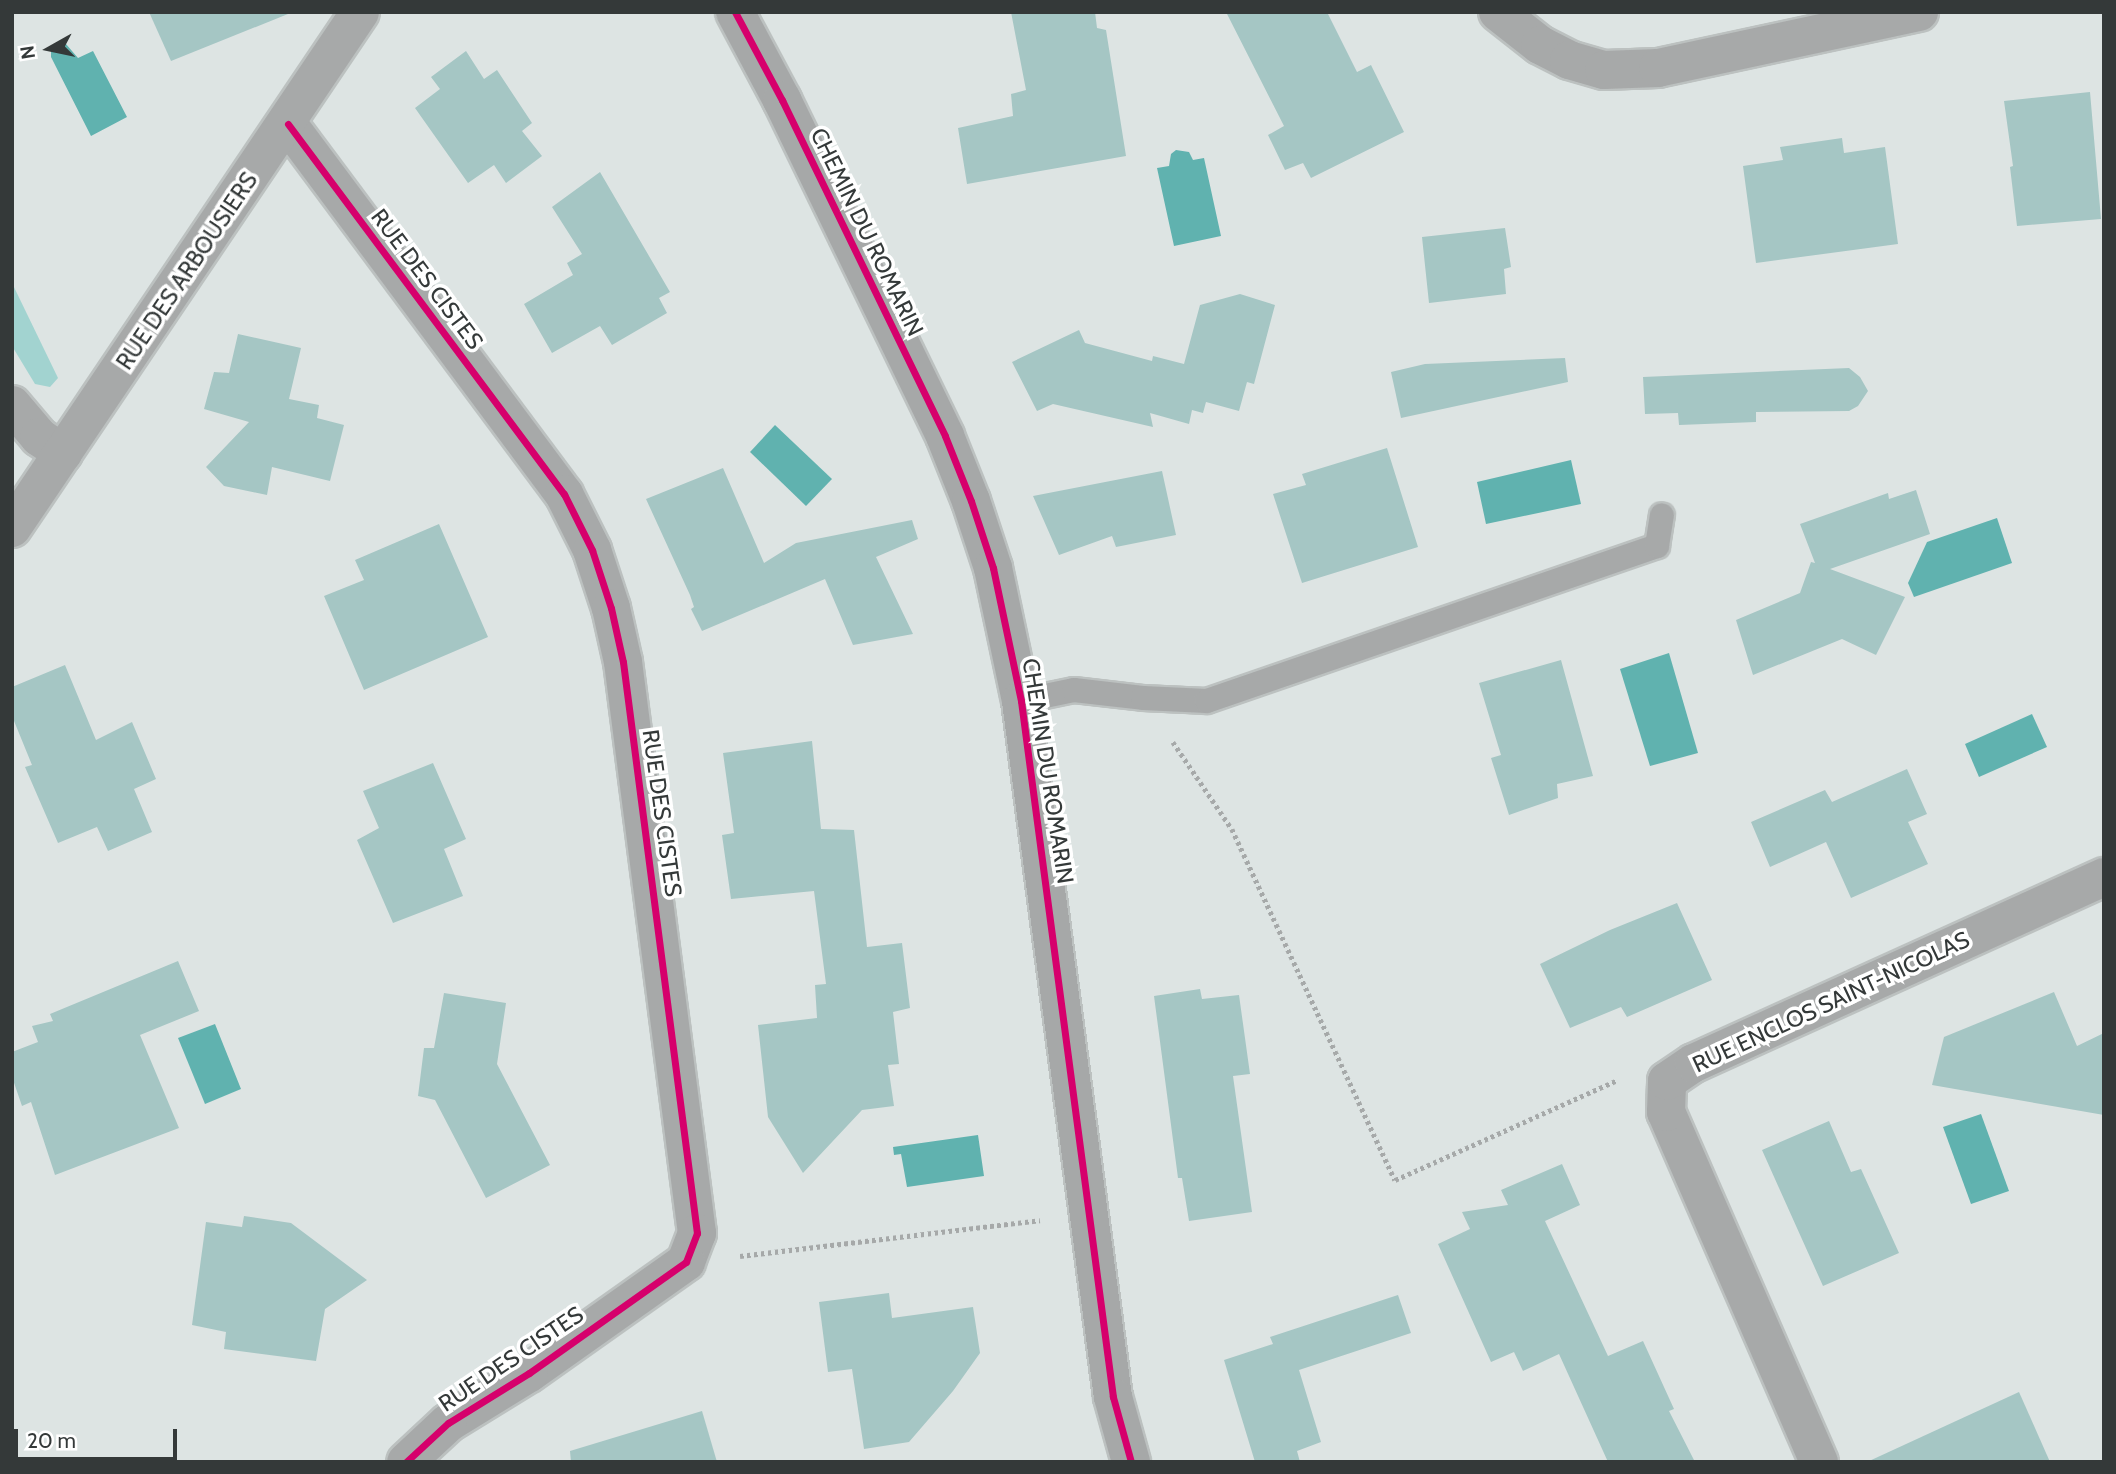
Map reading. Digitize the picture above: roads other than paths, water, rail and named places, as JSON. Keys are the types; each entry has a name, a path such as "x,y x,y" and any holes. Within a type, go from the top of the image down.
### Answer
{"street":[{"name":"RUE DES ARBOUSIERS","path":"12,528 288,124 360,12"},
{"name":"CHEMIN DU ROMARIN","path":"734,12 782,100 945,436 971,501 993,568 1021,701 1113,1397 1131,1462"},
{"path":"1499,12 1541,45 1569,60 1604,70 1658,68 1919,12"},
{"name":"RUE DES CISTES","path":"288,124 564,494 592,550 611,608 622,662 696,1233 685,1262 529,1373 448,1423 406,1462"},
{"path":"12,405 39,437 63,453"},
{"name":"RUE ENCLOS SAINT-NICOLAS","path":"1819,1462 1665,1112 1667,1082 1694,1063 2104,877"}],"lane":[{"path":"1021,701 1074,690 1143,698 1207,701 1657,546 1662,515"}]}
